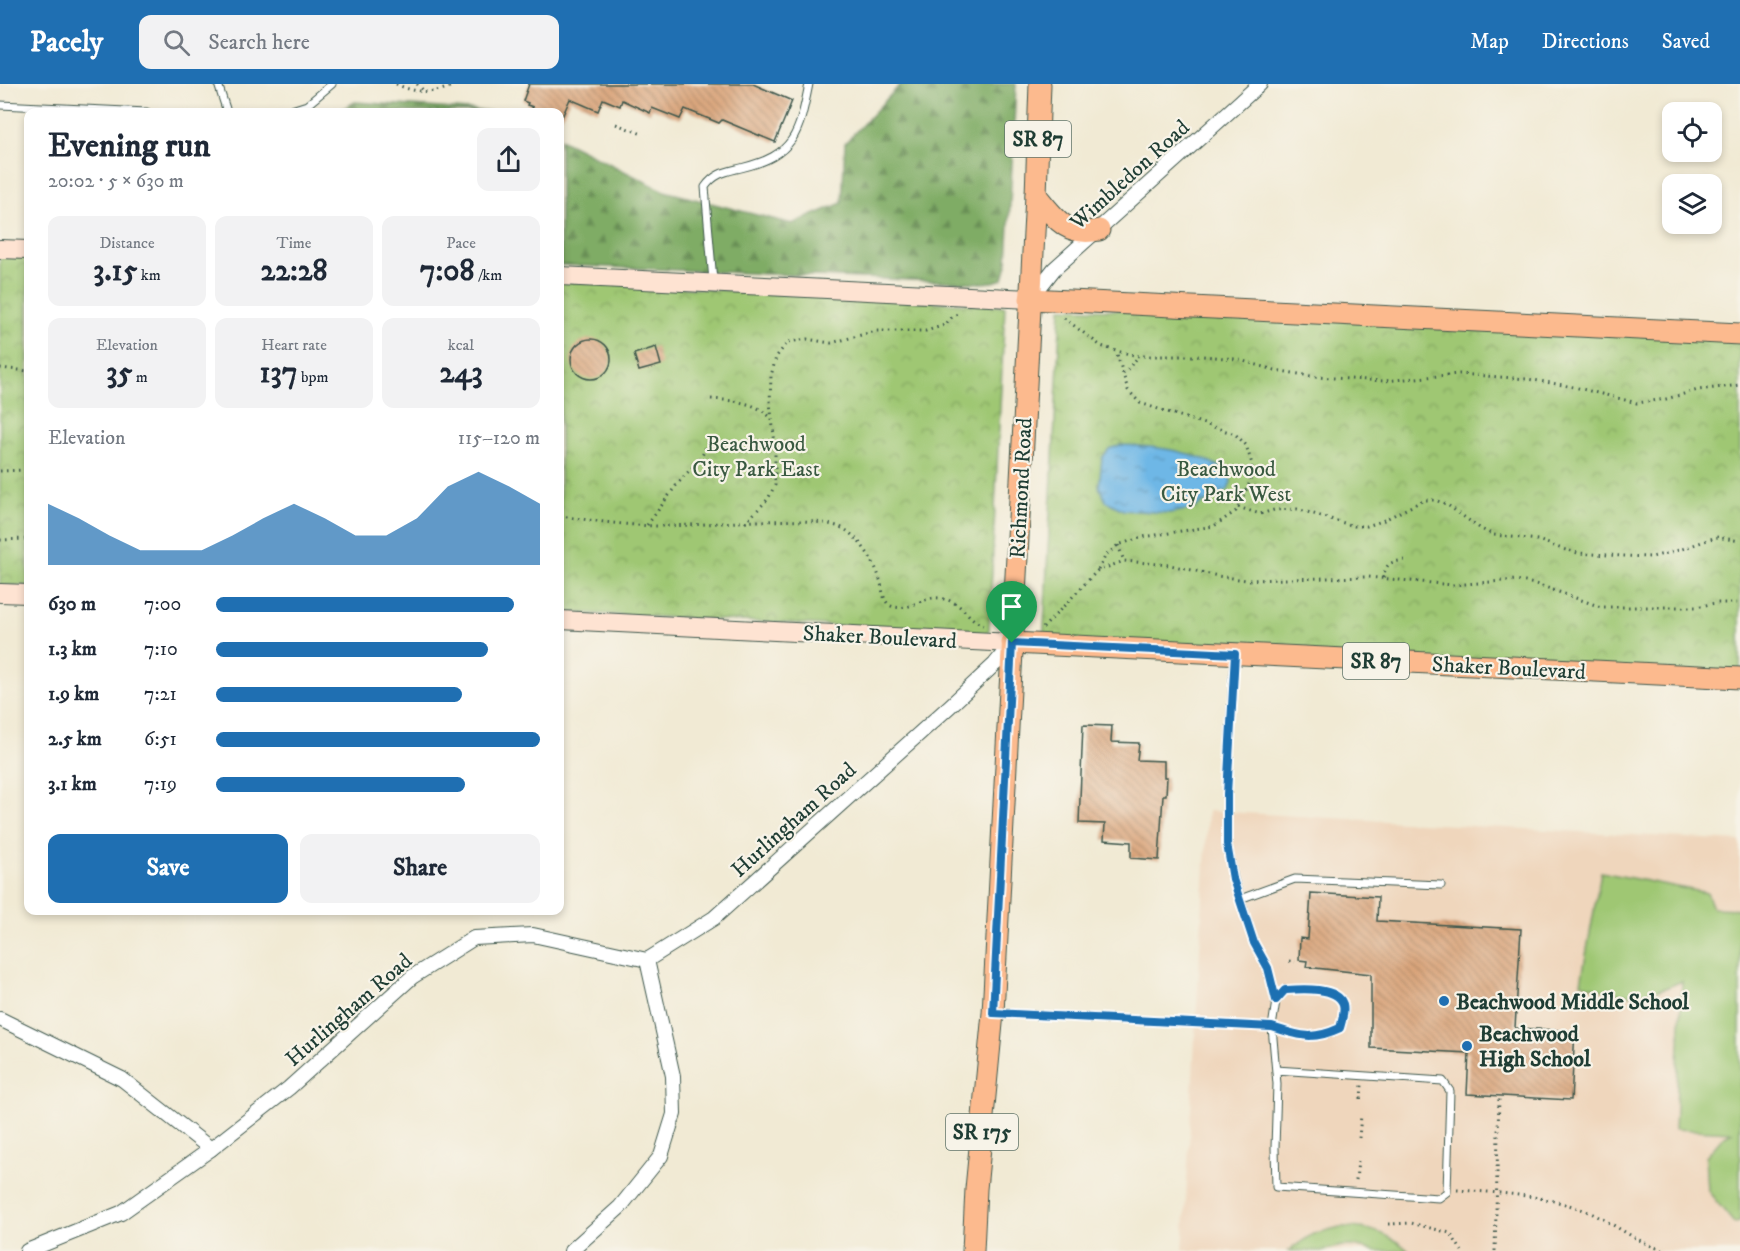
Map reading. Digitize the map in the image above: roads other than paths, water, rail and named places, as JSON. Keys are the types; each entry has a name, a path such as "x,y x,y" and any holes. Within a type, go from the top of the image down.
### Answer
{"main road":[{"name":"Richmond Road","path":"973,1251 976,1189 993,1013 1040,84"},
{"path":"1036,195 1066,227 1085,232 1099,230"},
{"path":"0,249 24,250"},
{"path":"564,276 1740,334"},
{"path":"0,593 24,594"},
{"name":"Shaker Boulevard","path":"564,620 1740,678"}],"street":[{"name":"Wimbledon Road","path":"1030,299 1054,269 1260,84"},
{"name":"Hurlingham Road","path":"27,1251 121,1213 211,1149 289,1088 412,977 474,938 533,935 647,960 714,918 950,706 995,664 1012,643"},
{"path":"571,1251 621,1208 661,1156 674,1114 673,1076 647,960"},
{"path":"0,1019 122,1079 211,1149"}],"lane":[{"path":"218,84 226,108"},
{"path":"298,108 307,105 332,84"},
{"path":"714,284 705,187 712,178 723,172 761,163 777,156 794,138 802,116 809,84"},
{"path":"0,105 55,108"},
{"path":"1235,654 1227,794 1227,844 1233,879 1254,943 1268,968 1276,1000 1272,1027 1277,1084 1276,1187 1439,1198 1447,1192 1450,1091 1443,1081 1276,1070"},
{"path":"1240,899 1294,879 1441,885"},
{"path":"993,1013 1272,1027 1296,1035 1322,1036 1340,1028 1343,1004 1336,995 1320,990 1285,990 1276,1000"}],"water":[{"path":"1120,445 1162,448 1190,454 1229,472 1231,482 1228,490 1192,509 1169,513 1123,510 1106,501 1099,487 1102,458 1109,449"}],"place":[{"name":"Beachwood Middle School","path":"1444,1001"},
{"name":"Beachwood High School","path":"1467,1046"}],"park label":[{"name":"Beachwood City Park East","path":"756,456"},
{"name":"Beachwood City Park West","path":"1226,480"}]}
